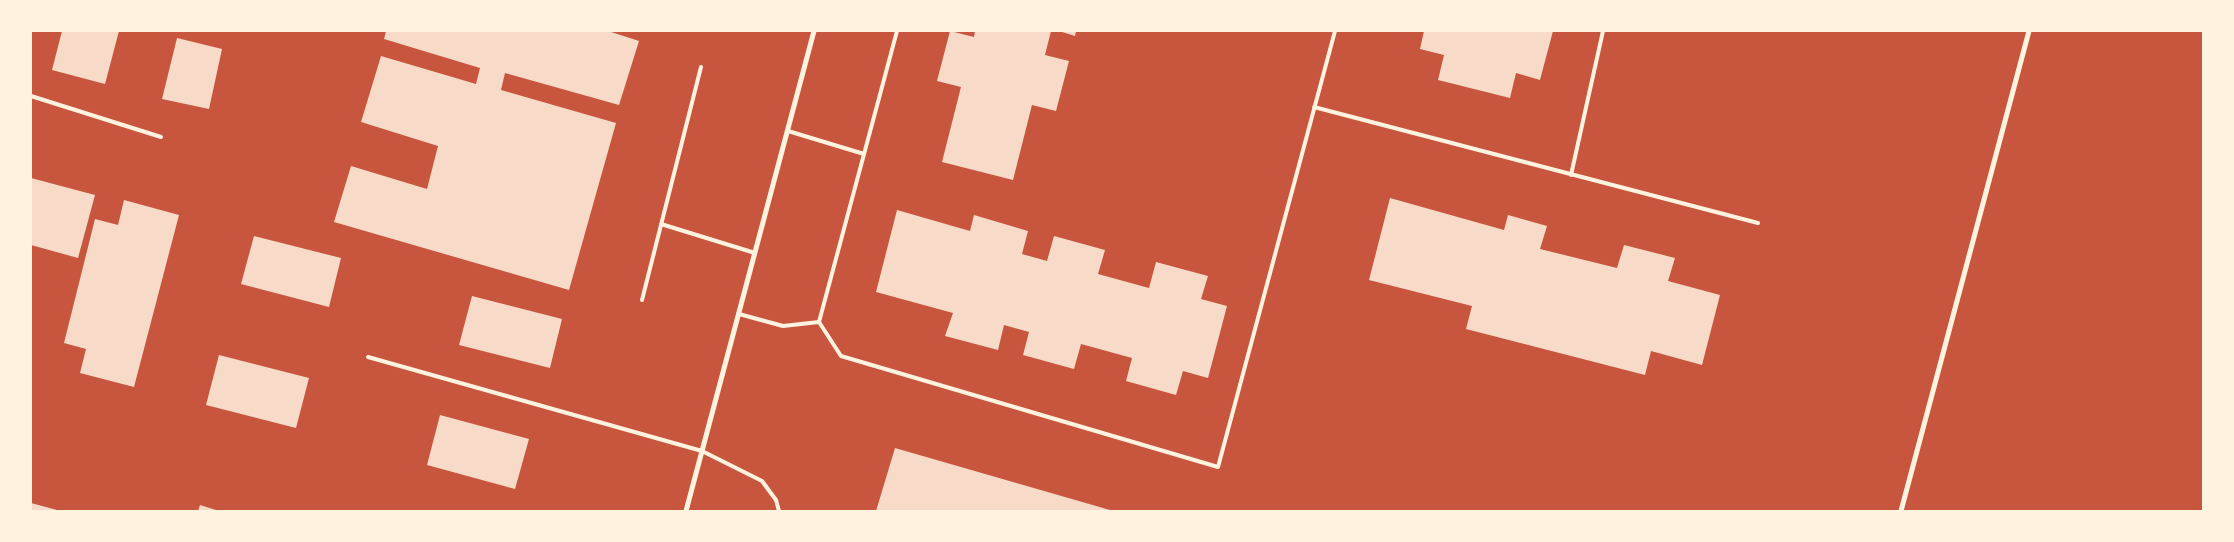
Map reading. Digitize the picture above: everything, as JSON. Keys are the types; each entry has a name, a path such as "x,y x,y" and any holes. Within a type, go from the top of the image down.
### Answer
{"street":[{"path":"686,511 814,31"},
{"path":"1901,511 2029,31"}],"lane":[{"path":"897,31 819,322 841,356 1218,467 1335,31"},
{"path":"1571,174 1604,31"},
{"path":"642,300 701,66"},
{"path":"31,96 161,137"},
{"path":"1314,108 1758,223"},
{"path":"788,131 864,154"},
{"path":"661,224 755,253"},
{"path":"738,314 783,326 819,322"},
{"path":"368,357 702,451 762,481 776,500 779,511"}],"building":[{"path":"62,31 119,31 105,84 52,70"},
{"path":"386,31 608,31 639,41 619,105 505,73 501,90 616,123 569,290 334,222 351,166 427,189 438,146 361,122 381,56 476,84 480,68 384,39"},
{"path":"950,31 974,37 975,31 1051,31 1045,55 1069,61 1056,111 1032,105 1013,180 942,162 961,87 937,81"},
{"path":"1059,31 1076,31 1075,36"},
{"path":"1424,31 1553,31 1540,80 1516,73 1510,98 1438,80 1444,55 1420,49"},
{"path":"177,38 222,49 209,109 162,99"},
{"path":"31,178 95,195 78,258 31,245"},
{"path":"1390,198 1504,230 1508,215 1547,226 1540,249 1617,268 1624,245 1675,258 1668,281 1720,295 1702,365 1651,351 1645,375 1466,329 1472,306 1369,280"},
{"path":"124,200 179,215 134,387 80,373 86,349 64,343 95,219 118,225"},
{"path":"897,210 970,231 974,215 1028,231 1022,254 1047,261 1054,236 1105,250 1098,274 1149,288 1156,262 1208,276 1201,299 1227,306 1208,378 1183,371 1176,395 1126,381 1132,358 1081,344 1074,369 1023,355 1029,332 1004,325 998,350 945,336 953,313 876,292"},
{"path":"254,236 341,258 329,307 241,284"},
{"path":"472,296 562,319 550,368 459,345"},
{"path":"219,355 309,378 296,428 206,405"},
{"path":"440,415 529,439 515,489 427,465"},
{"path":"895,448 1110,510 1110,511 876,511"},
{"path":"31,503 57,510 57,511 31,511"},
{"path":"200,505 216,510 216,511 198,511"}]}
